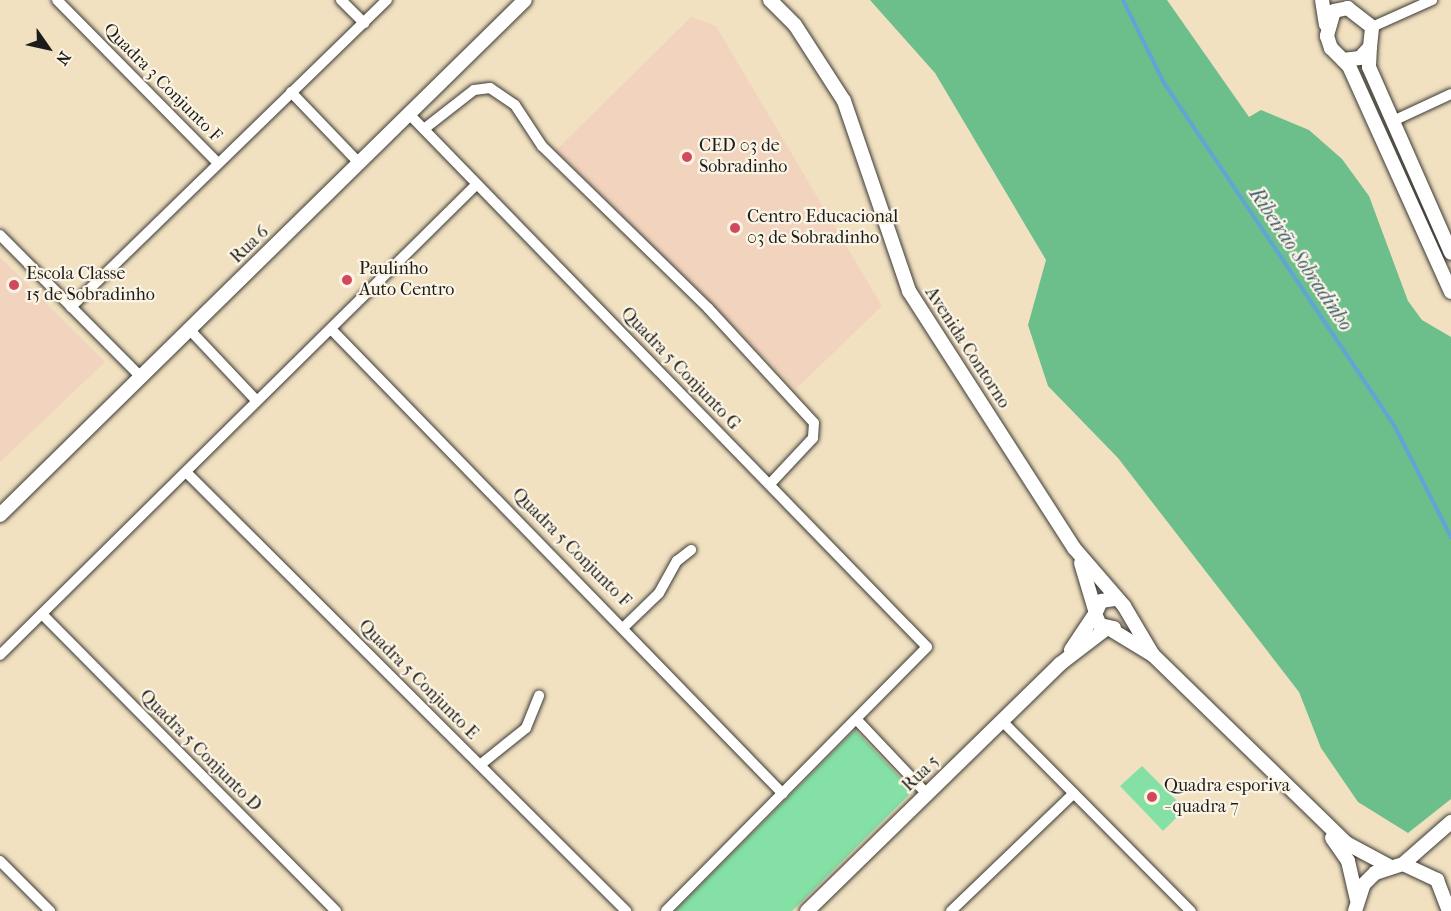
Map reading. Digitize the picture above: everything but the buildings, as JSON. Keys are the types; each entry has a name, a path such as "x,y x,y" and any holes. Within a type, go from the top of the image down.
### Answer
{"street":[{"name":"Quadra 3 Conjunto F","path":"57,0 218,163"},
{"path":"342,0 364,23"},
{"path":"71,308 387,0"},
{"name":"Rua 6","path":"0,515 525,0"},
{"name":"Avenida Contorno","path":"770,0 795,25 844,102 909,291 1074,548 1116,599"},
{"path":"1322,0 1331,48 1343,60 1451,292"},
{"path":"1372,27 1432,0"},
{"path":"1326,25 1334,11 1347,4 1372,27"},
{"path":"1372,27 1369,67 1451,253"},
{"path":"1343,60 1359,58 1370,47"},
{"path":"423,129 474,90 490,88 515,105 542,146 708,308 814,423 813,438 770,484"},
{"path":"291,92 359,163"},
{"path":"1393,121 1451,94"},
{"name":"Quadra 5 Conjunto G","path":"409,114 927,647 856,720"},
{"path":"0,655 476,185"},
{"path":"0,235 141,377"},
{"path":"189,329 256,400"},
{"name":"Quadra 5 Conjunto F","path":"331,329 625,626 783,794"},
{"name":"Quadra 5 Conjunto E","path":"186,472 626,911"},
{"name":"Avenida Contorno","path":"1074,548 1095,612"},
{"path":"625,626 659,593 677,561 691,550"},
{"path":"1153,655 1109,629 1095,612 1101,601 1116,599 1153,655 1317,819 1360,853 1396,865 1427,871 1450,903"},
{"path":"1109,629 1120,625 1125,611"},
{"name":"Rua 5","path":"1060,664 1095,612"},
{"name":"Quadra 5 Conjunto D","path":"42,614 336,911"},
{"name":"Rua 5","path":"807,911 1060,664 1109,629"},
{"path":"480,765 526,728 539,696"},
{"path":"666,911 856,720 927,794"},
{"path":"1002,721 1191,911"},
{"path":"951,911 1074,793"},
{"path":"1317,819 1348,861 1356,905"},
{"path":"1356,905 1364,884 1396,865 1451,822"},
{"path":"0,861 50,911"}],"shaded area":[{"name":"Centro Educacional 03 de Sobradinho","path":"691,17 716,26 882,306 796,389 556,150"},
{"path":"0,257 105,362 0,462"}],"green space":[{"path":"870,0 1167,0 1249,117 1261,110 1309,130 1342,159 1369,196 1408,301 1422,320 1451,337 1451,799 1408,833 1358,802 1321,748 1299,692 1118,458 1048,386 1028,325 1046,260 935,73"},
{"path":"855,730 913,791 792,911 675,911"},
{"name":"Quadra esporiva - quadra 7","path":"1142,766 1185,809 1163,831 1120,786"}],"waterway":[{"name":"Ribeirão Sobradinho","path":"1123,0 1164,83 1394,425 1451,537"}],"place":[{"name":"CED 03 de Sobradinho","path":"687,157"},
{"name":"Centro Educacional 03 de Sobradinho","path":"735,228"},
{"name":"Paulinho Auto Centro","path":"347,280"},
{"name":"Escola Classe 15 de Sobradinho","path":"14,285"},
{"name":"Quadra esporiva - quadra 7","path":"1152,797"}]}
